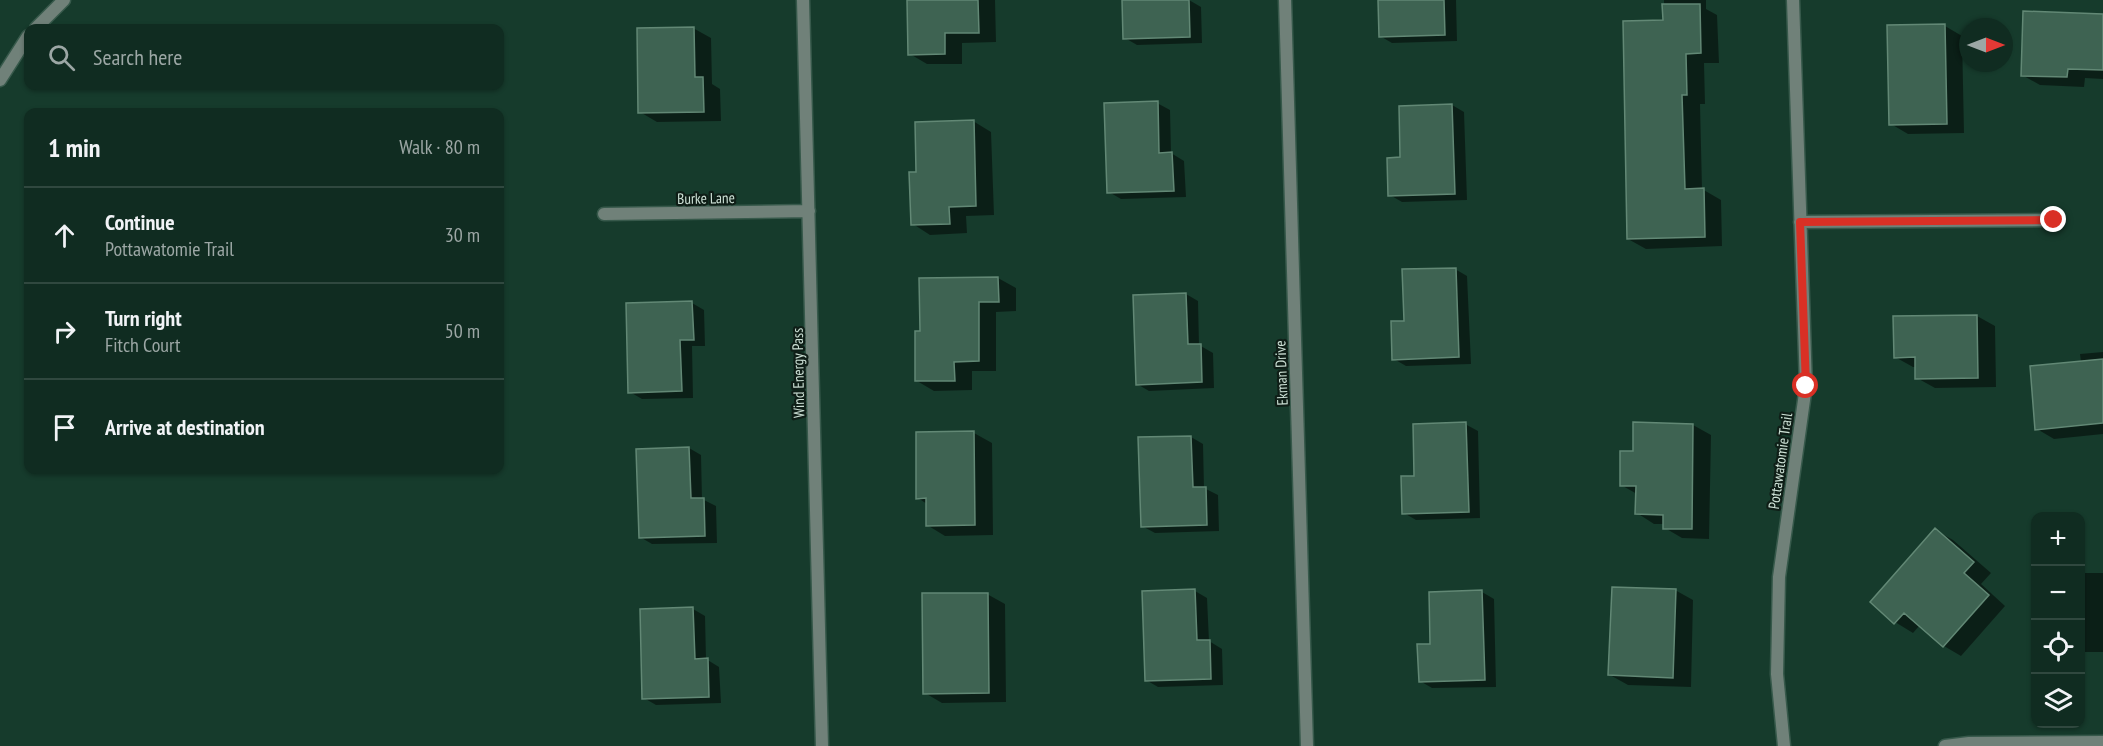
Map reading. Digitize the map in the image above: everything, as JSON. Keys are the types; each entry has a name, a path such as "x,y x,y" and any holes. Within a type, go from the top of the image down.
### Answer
{"street":[{"path":"40,24 64,0"},
{"name":"Wind Energy Pass","path":"803,0 822,746"},
{"name":"Ekman Drive","path":"1285,0 1307,746"},
{"name":"Pottawatomie Trail","path":"1784,746 1777,674 1779,577 1806,386 1793,0"},
{"path":"0,80 24,42"},
{"name":"Burke Lane","path":"604,214 809,211"},
{"path":"1800,222 2054,220"},
{"path":"1945,746 2103,742"}],"building":[{"path":"907,0 978,0 979,33 945,33 945,54 908,55"},
{"path":"1122,0 1189,0 1190,37 1123,39"},
{"path":"1378,0 1444,0 1445,35 1379,37"},
{"path":"1662,4 1700,4 1701,53 1686,54 1687,95 1682,95 1685,189 1704,188 1705,237 1627,239 1623,21 1663,20"},
{"path":"2023,11 2103,14 2103,70 2068,69 2067,77 2021,76"},
{"path":"1945,24 1947,124 1889,125 1887,25"},
{"path":"694,27 695,77 703,77 704,112 638,113 637,28"},
{"path":"1158,101 1159,153 1172,152 1174,191 1107,193 1104,103"},
{"path":"1452,104 1455,194 1388,196 1387,158 1400,157 1399,106"},
{"path":"974,120 976,206 949,207 950,224 911,225 909,172 916,172 915,122"},
{"path":"1456,268 1459,357 1392,360 1391,321 1404,321 1402,269"},
{"path":"998,277 999,302 979,302 979,361 954,362 955,381 915,381 915,331 920,331 919,278"},
{"path":"1186,293 1188,344 1201,344 1202,382 1136,385 1133,295"},
{"path":"692,301 694,340 680,340 682,391 628,393 626,303"},
{"path":"1977,315 1978,378 1915,379 1915,357 1894,358 1893,316"},
{"path":"2103,359 2103,423 2035,430 2030,366"},
{"path":"1466,422 1469,512 1402,514 1401,476 1414,476 1413,424"},
{"path":"1633,422 1693,424 1692,529 1663,529 1663,515 1635,514 1636,486 1620,486 1620,451 1633,451"},
{"path":"974,431 975,525 926,526 926,498 916,499 916,432"},
{"path":"1191,436 1193,487 1206,487 1207,525 1141,527 1138,437"},
{"path":"689,447 691,498 704,498 705,536 639,538 636,449"},
{"path":"1935,528 1974,562 1964,573 1989,595 1943,647 1904,613 1894,624 1870,602"},
{"path":"1612,587 1676,589 1673,678 1608,675"},
{"path":"1195,589 1197,640 1210,640 1211,679 1145,681 1142,591"},
{"path":"1482,590 1485,680 1419,682 1417,644 1430,644 1429,592"},
{"path":"922,593 988,593 989,693 923,694"},
{"path":"693,607 695,659 708,658 709,697 642,699 640,609"}],"route":[{"path":"1806,386 1800,222 2054,220"}]}
